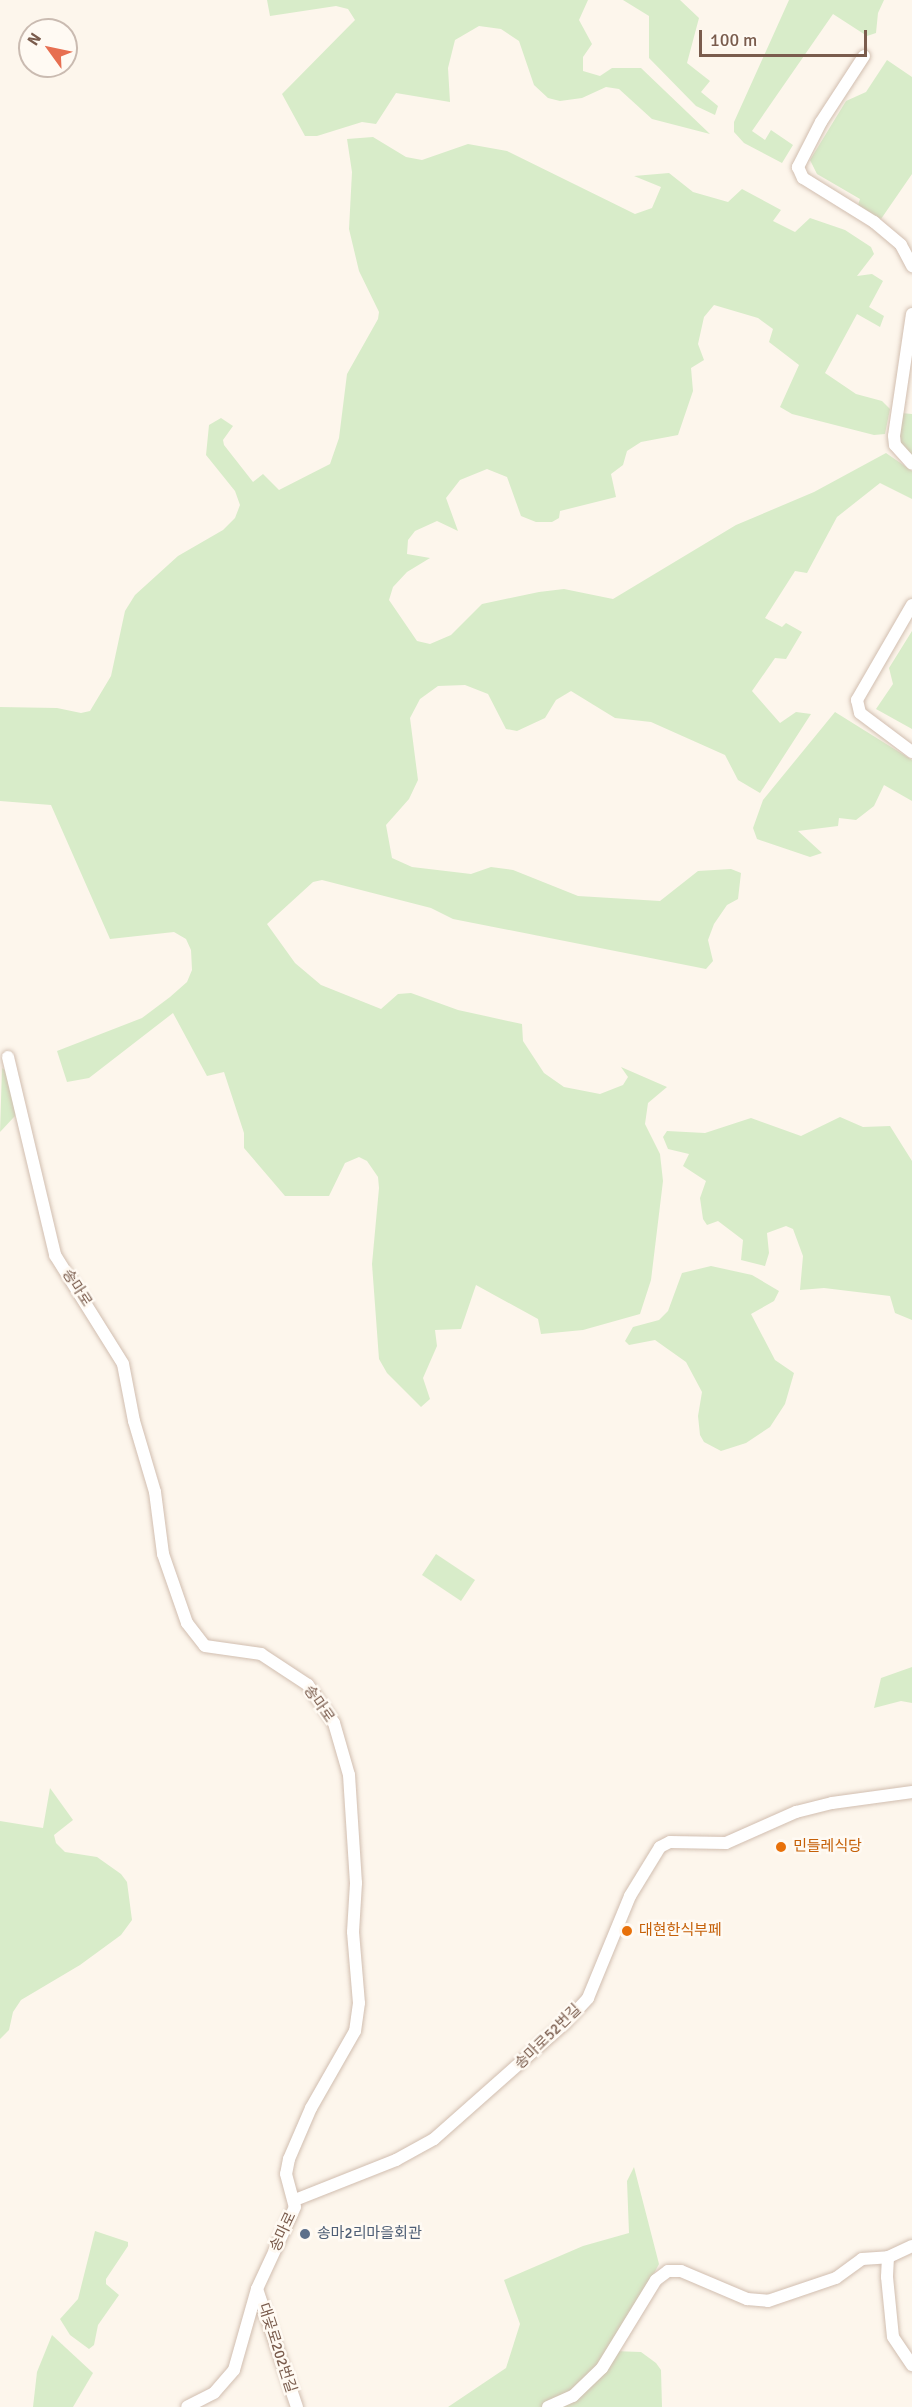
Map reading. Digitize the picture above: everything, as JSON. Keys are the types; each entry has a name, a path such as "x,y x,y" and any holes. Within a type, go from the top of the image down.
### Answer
{"street":[{"path":"864,56 821,122 798,167 804,178 874,222 901,245 912,266"},
{"path":"912,314 894,436 895,445 912,464"},
{"path":"912,604 857,700 860,713 912,752"},
{"name":"송마로","path":"9,1057 56,1255 123,1364 134,1421 155,1492 163,1554 187,1623 205,1647 249,1650 298,1676 324,1706 343,1743 349,1774 356,1883 353,1932 358,2019 352,2040 316,2099 289,2159 286,2174 295,2200 257,2289 234,2370 214,2393 187,2407"},
{"name":"송마로52번길","path":"295,2200 396,2160 434,2139 581,2007 594,1985 630,1896 660,1847 670,1842 726,1843 796,1812 832,1803 912,1792"},
{"path":"548,2407 573,2396 602,2368 662,2274 675,2269 747,2299 768,2301 836,2278 862,2259 888,2257 912,2246"},
{"path":"888,2257 893,2337 912,2365"},
{"name":"대곶로202번길","path":"257,2289 297,2407"}],"green space":[{"path":"267,0 588,0 579,20 592,44 583,57 583,71 600,76 612,68 641,68 710,134 652,119 619,89 606,87 582,98 560,101 548,98 534,85 519,41 501,29 479,26 455,40 448,68 450,102 396,93 376,124 362,122 317,136 305,136 282,94 355,20 348,9 336,6 270,16"},
{"path":"623,0 680,0 699,18 687,63 710,81 701,92 718,106 715,115 696,106 649,58 649,16"},
{"path":"789,0 884,0 878,13 876,33 867,36 833,14 752,131 765,140 771,130 793,145 782,163 744,143 734,132 734,122"},
{"path":"887,60 912,77 912,174 881,219 858,205 860,199 817,174 810,160 846,101 866,92"},
{"path":"373,137 406,157 422,160 468,144 507,151 635,214 652,208 661,187 634,176 669,173 693,192 728,202 742,189 781,210 773,221 795,232 810,218 845,230 871,247 874,254 857,276 872,274 883,281 869,307 884,316 880,327 857,314 825,373 856,394 882,401 890,409 885,434 874,435 792,414 780,407 799,365 769,342 773,329 758,318 714,305 704,317 698,344 704,360 691,368 693,391 678,435 641,442 627,451 623,465 611,474 616,497 560,511 559,518 552,522 536,522 521,516 507,477 487,469 460,480 446,498 458,531 437,521 415,531 408,540 407,554 430,558 407,572 393,587 389,600 417,641 430,644 451,635 482,604 564,589 613,599 736,525 814,492 886,453 912,471 912,499 880,483 837,517 807,573 795,571 765,618 782,627 786,623 802,632 786,659 775,658 752,691 780,723 796,712 811,714 760,793 738,780 725,755 651,722 615,718 571,691 556,700 545,718 517,731 506,729 488,694 465,685 438,686 420,699 410,718 418,780 409,799 386,825 392,858 412,867 471,874 491,867 513,870 578,896 660,901 698,871 731,869 741,873 738,899 727,905 714,924 708,940 713,961 706,969 453,919 431,908 322,880 313,882 267,924 295,963 321,985 381,1009 398,994 411,993 458,1010 522,1024 523,1041 544,1073 564,1087 600,1094 623,1085 628,1077 621,1067 667,1087 648,1103 645,1124 660,1154 663,1181 651,1280 640,1314 583,1330 541,1334 538,1319 476,1285 461,1329 435,1330 437,1346 423,1378 430,1399 421,1407 387,1373 379,1359 372,1264 379,1188 378,1177 367,1161 359,1157 345,1163 329,1196 285,1196 244,1148 244,1133 224,1072 207,1076 173,1013 89,1078 67,1082 57,1051 142,1018 170,997 187,982 192,970 191,950 186,939 174,932 110,939 51,805 0,801 0,707 57,708 81,713 90,711 111,676 125,611 135,595 178,556 223,530 235,518 240,505 235,491 206,455 209,425 221,418 233,426 223,440 224,445 253,482 263,474 279,490 330,464 339,438 347,374 378,319 379,312 359,271 349,229 352,172 347,139"},
{"path":"901,413 912,414 912,460 897,444"},
{"path":"912,631 912,729 876,709 893,684 889,668"},
{"path":"835,712 912,760 912,801 884,785 874,806 856,820 839,818 838,826 798,831 822,853 810,857 757,839 753,828 763,800"},
{"path":"2,1068 6,1071 17,1109 15,1116 0,1132"},
{"path":"840,1117 863,1127 890,1126 912,1161 912,1320 895,1313 890,1296 824,1288 800,1290 803,1256 793,1229 786,1226 767,1233 769,1253 765,1266 741,1260 743,1240 718,1221 707,1225 703,1219 700,1198 706,1181 683,1166 689,1154 668,1149 663,1137 667,1131 705,1133 751,1118 801,1136"},
{"path":"711,1266 752,1275 779,1291 774,1301 751,1314 775,1360 794,1373 785,1404 770,1427 746,1443 721,1451 704,1442 700,1435 698,1416 702,1392 686,1362 655,1340 629,1345 625,1341 633,1327 659,1320 668,1311 682,1273"},
{"path":"436,1554 475,1580 461,1601 422,1575"},
{"path":"912,1667 912,1703 901,1701 874,1708 881,1678"},
{"path":"50,1788 73,1820 54,1835 56,1843 65,1852 97,1857 121,1874 127,1882 132,1920 121,1935 80,1965 21,2000 13,2012 9,2030 0,2039 0,1821 43,1828"},
{"path":"634,2167 659,2264 613,2351 641,2352 656,2363 661,2370 662,2407 448,2407 506,2368 520,2324 504,2280 583,2246 629,2233 627,2181"},
{"path":"95,2231 128,2242 128,2246 106,2279 106,2284 119,2295 98,2325 94,2345 89,2349 70,2335 60,2319 78,2299"},
{"path":"52,2335 93,2373 73,2407 33,2407 37,2372"}],"place":[{"name":"민들레식당","path":"781,1847"},
{"name":"대현한식부페","path":"627,1931"},
{"name":"송마2리마을회관","path":"305,2234"}]}
